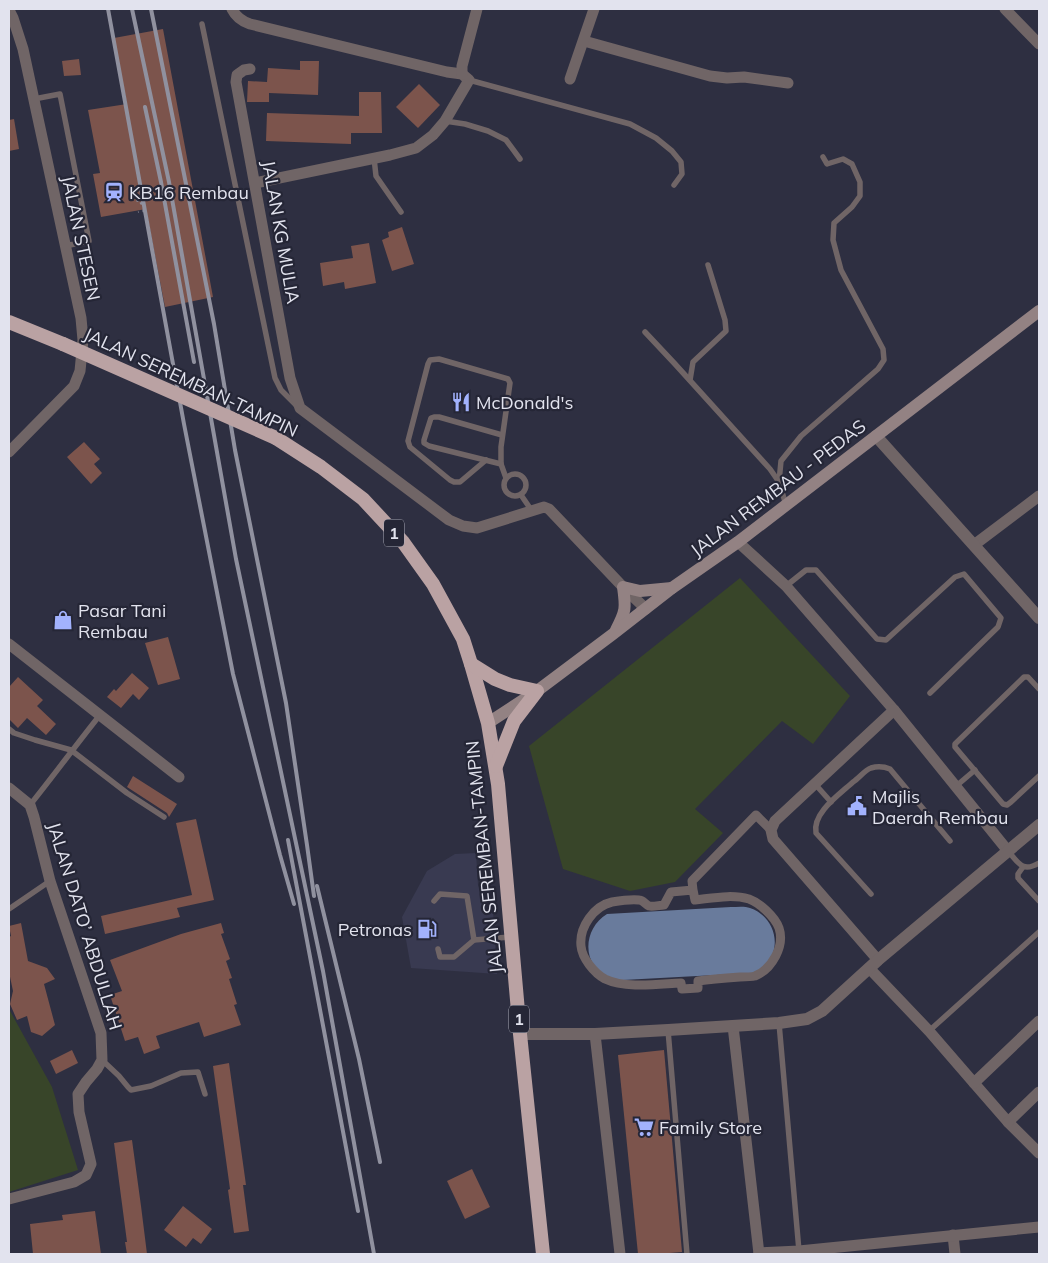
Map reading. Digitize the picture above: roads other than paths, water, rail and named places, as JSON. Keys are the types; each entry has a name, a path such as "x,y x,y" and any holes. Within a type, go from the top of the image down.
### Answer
{"highway":[{"name":"JALAN SEREMBAN-TAMPIN","path":"9,322 276,438 321,467 363,499 403,542 433,584 463,639 488,723 496,766 520,1034 543,1254"},
{"path":"471,664 495,679 510,685 538,691 514,721 496,766"}],"main road":[{"name":"JALAN REMBAU - PEDAS","path":"488,723 538,691 672,588 738,542 1039,311"},
{"path":"613,634 624,615 626,604 623,587 640,591 672,588"}],"street":[{"path":"232,9 241,21 250,24 465,77"},
{"path":"255,183 416,148 433,135 445,122 465,77 462,66 478,9"},
{"path":"570,79 594,9"},
{"path":"1005,9 1039,44"},
{"name":"JALAN STESEN","path":"9,10 23,49 82,325 83,340 80,371 74,386 9,452"},
{"path":"584,41 710,76 744,77 788,84"},
{"name":"JALAN KG MULIA","path":"250,69 244,70 237,75 236,82 290,378 300,408"},
{"path":"300,408 450,520 463,526 477,528 544,507 549,509 646,609"},
{"path":"876,436 1039,618"},
{"path":"974,545 1039,496"},
{"path":"738,542 786,586 894,710 1008,851"},
{"path":"9,646 179,777"},
{"path":"771,830 776,821 894,710"},
{"name":"JALAN DATO’ ABDULLAH","path":"9,788 30,805 50,881 101,1033 102,1060"},
{"path":"693,890 671,892 664,905 649,906 640,900 612,902 599,907 591,915 581,940 581,948 594,970 605,979 622,984 681,983 682,989 698,988 698,981 755,976 770,966 779,949 781,939 779,928 770,914 749,900 732,896 695,900 692,881 756,814 771,830 773,838 873,964 974,1084 1039,1153"},
{"path":"520,1034 595,1034 779,1023 807,1019 822,1011 873,964 1039,825"},
{"path":"974,1084 1039,1021"},
{"path":"734,1026 756,1254 1039,1227"},
{"path":"595,1034 620,1254"},
{"path":"9,1199 74,1182 86,1175 91,1164 79,1112 78,1094 102,1060"},
{"path":"1008,1122 1039,1092"},
{"path":"953,1235 955,1254"}],"lane":[{"path":"202,24 275,378 281,390 300,408"},
{"path":"465,77 630,124 656,138 681,162 682,174 674,185"},
{"path":"34,99 60,94 89,242 65,246"},
{"path":"445,122 465,124 488,130 506,140 520,159"},
{"path":"779,482 782,461 801,436 878,369 884,360 883,349 841,270 834,240 834,223 852,207 860,196 860,182 852,164 843,158 827,164 823,157"},
{"path":"374,158 376,176 402,212"},
{"path":"690,380 693,362 726,331 725,320 708,265"},
{"path":"645,332 770,468 779,482 786,505"},
{"path":"486,460 460,482 454,482 410,447 408,441 430,360 439,359 508,379 510,383 502,435 501,464 506,478 505,491 512,496 521,495 526,488 522,476 513,474 506,478"},
{"path":"501,464 429,446 424,443 424,440 430,418 434,417 502,435"},
{"path":"521,495 532,511"},
{"path":"786,586 806,570 816,570 877,640 886,640 954,577 964,574 1001,618 998,627 930,693"},
{"path":"1039,689 1028,677 1024,677 956,742 955,747 1003,804 1007,804 1039,776"},
{"path":"30,805 100,715"},
{"path":"9,729 14,733 34,740 71,750 127,793 164,817"},
{"path":"871,894 816,833 815,827 830,802 870,768 885,767 890,769 950,841"},
{"path":"955,787 975,770"},
{"path":"815,784 830,802"},
{"path":"1008,851 1023,867 1030,868 1039,863"},
{"path":"1023,867 1018,874 1018,878 1039,901"},
{"path":"9,909 50,881"},
{"path":"434,901 440,894 467,896 474,940"},
{"path":"929,1031 1039,932"},
{"path":"438,949 440,957 454,957 474,940 512,937"},
{"path":"779,1023 800,1251"},
{"path":"668,1030 687,1254"},
{"path":"102,1060 131,1090 151,1086 181,1073 198,1072 205,1094"}],"railway":[{"path":"108,9 184,424 233,674 294,904"},
{"path":"132,9 169,182 236,559 323,971 374,1254"},
{"path":"151,9 214,324 235,450 286,703 314,896"},
{"path":"145,107 161,182 194,362"},
{"path":"288,840 358,1211"},
{"path":"317,886 359,1059 380,1162"}],"place":[{"name":"KB16 Rembau","path":"114,192"},
{"name":"McDonald's","path":"461,402"},
{"name":"Pasar Tani Rembau","path":"63,620"},
{"name":"Majlis Daerah Rembau","path":"857,806"},
{"name":"Petronas","path":"427,929"},
{"name":"Family Store","path":"644,1127"}]}
